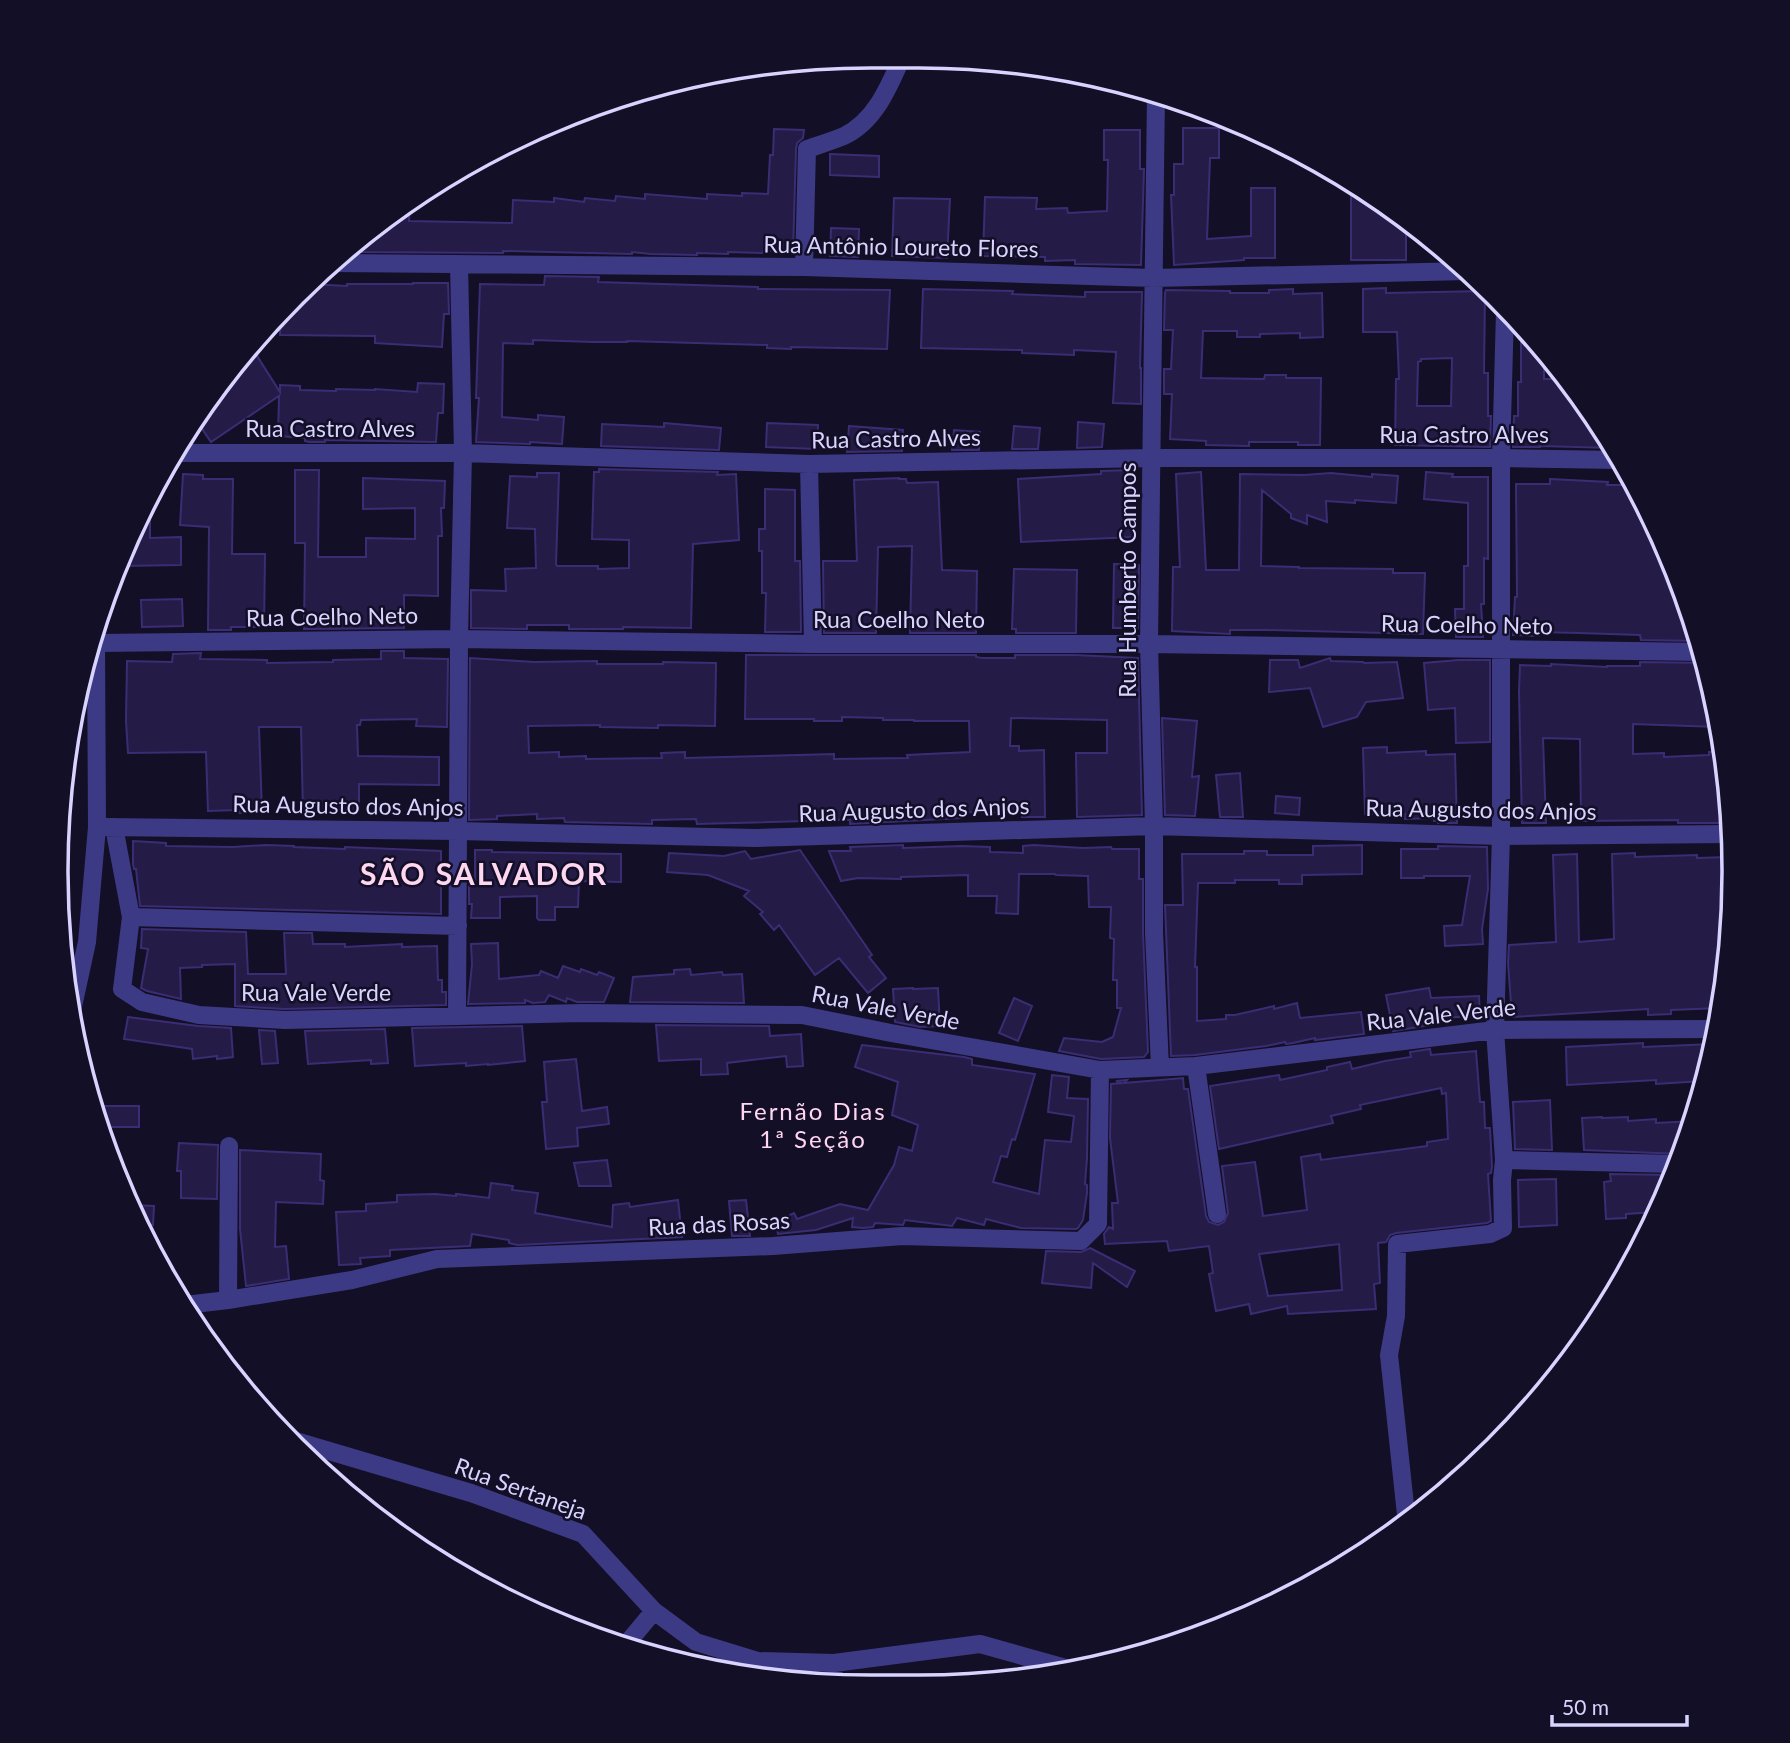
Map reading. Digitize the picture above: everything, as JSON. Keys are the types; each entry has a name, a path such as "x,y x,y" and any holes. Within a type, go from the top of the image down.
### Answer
{"street":[{"path":"804,267 807,149 846,135 870,115 885,96 897,68"},
{"name":"Rua Humberto Campos","path":"1156,105 1149,644 1154,932 1160,1067"},
{"name":"Rua Antônio Loureto Flores","path":"348,263 804,267 1154,278 1452,271"},
{"path":"457,1016 463,453 459,264"},
{"path":"1406,1510 1389,1355 1396,1316 1398,1244 1490,1234 1503,1228 1504,1160 1495,1030 1501,836 1501,458 1505,324"},
{"name":"Rua Castro Alves","path":"187,453 463,453 809,464 1152,458 1608,460"},
{"path":"809,464 813,643"},
{"name":"Rua Coelho Neto","path":"102,642 459,639 1149,644 1690,652"},
{"path":"77,988 105,827 97,661"},
{"name":"Rua Augusto dos Anjos","path":"105,827 755,838 1154,826 1501,836 1721,834"},
{"path":"105,827 131,917 458,926"},
{"name":"Rua Vale Verde","path":"131,917 122,989 142,1002 199,1015 285,1020 582,1013 802,1015 1100,1070 1196,1066 1495,1030 1706,1029"},
{"path":"1196,1066 1217,1214"},
{"name":"Rua das Rosas","path":"195,1304 352,1280 437,1259 773,1246 902,1236 1081,1241 1098,1224 1100,1070"},
{"path":"228,1300 229,1146"},
{"path":"1504,1160 1667,1164"},
{"name":"Rua Sertaneja","path":"311,1446 471,1493 583,1534 654,1611 696,1642 758,1661 834,1663 980,1644 1049,1663"},
{"path":"632,1638 654,1611"},
{"path":"833,1674 834,1663"}],"building":[{"path":"1183,128 1219,128 1219,158 1210,158 1207,239 1251,236 1251,188 1275,188 1275,258 1244,258 1174,265 1171,195 1174,195 1174,164 1183,164"},
{"path":"774,129 804,130 803,138 797,143 796,149 793,251 697,255 632,252 361,252 409,215 409,221 512,223 513,200 554,202 554,198 584,202 585,198 615,201 616,196 645,199 645,194 707,199 707,194 768,194 770,155 773,155"},
{"path":"1104,130 1140,130 1140,169 1144,169 1141,265 1075,264 1075,260 1045,261 1045,257 983,256 985,197 1037,198 1036,209 1067,208 1068,213 1107,211 1108,160 1104,160"},
{"path":"830,154 879,156 879,177 830,175"},
{"path":"1351,195 1406,233 1406,260 1351,260"},
{"path":"894,198 950,199 947,258 892,256"},
{"path":"831,228 859,229 858,257 830,256"},
{"path":"545,276 599,277 598,282 758,289 890,290 887,349 791,349 767,348 767,345 627,341 533,340 533,344 503,343 502,417 538,420 538,415 564,417 562,444 476,442 480,284 544,285"},
{"path":"448,283 449,314 444,314 442,347 375,343 375,336 280,335 280,329 324,285"},
{"path":"1386,288 1386,293 1473,291 1485,303 1484,373 1488,373 1490,447 1395,445 1396,379 1399,379 1397,332 1363,332 1363,289","holes":["1452,358 1451,406 1417,406 1418,362 1421,359"]},
{"path":"923,289 1013,291 1012,294 1085,297 1085,292 1142,292 1141,404 1113,403 1116,352 1074,350 1074,355 1022,353 1022,350 921,348"},
{"path":"1293,289 1293,294 1322,293 1323,337 1300,338 1300,333 1237,337 1237,331 1203,331 1201,378 1264,379 1265,375 1286,375 1286,378 1321,378 1320,445 1249,442 1249,446 1206,445 1206,441 1170,439 1172,394 1164,394 1164,369 1171,369 1173,330 1164,330 1166,290 1269,293 1269,290"},
{"path":"1521,341 1544,369 1544,379 1553,379 1556,383 1600,448 1513,447 1514,416 1518,416 1518,382 1521,382"},
{"path":"257,356 280,392 280,385 300,386 300,390 375,389 417,392 418,383 444,384 443,413 438,413 436,442 309,442 305,441 305,438 278,436 279,396 211,442 202,429"},
{"path":"1078,422 1104,424 1102,447 1077,448"},
{"path":"664,423 721,428 719,450 601,446 602,424 664,427"},
{"path":"767,423 818,425 817,449 766,447"},
{"path":"849,426 903,430 902,451 847,452"},
{"path":"1014,426 1040,428 1038,449 1012,449"},
{"path":"954,430 980,432 979,450 952,450"},
{"path":"599,469 736,474 739,540 693,544 691,628 569,629 569,625 527,625 527,629 471,628 471,590 506,591 505,569 536,568 535,529 507,528 510,476 537,477 537,473 559,473 557,566 629,568 629,540 592,539 594,472 599,472"},
{"path":"295,470 319,470 318,557 366,557 366,538 415,539 415,508 363,509 363,478 445,481 444,508 441,508 442,536 438,536 438,596 404,595 404,628 304,629 305,543 295,543"},
{"path":"1132,470 1134,537 1021,542 1018,479"},
{"path":"1201,472 1206,570 1239,570 1240,474 1331,473 1372,477 1372,474 1398,476 1396,503 1326,501 1327,522 1307,515 1307,524 1291,518 1291,514 1262,490 1261,566 1393,569 1393,573 1425,573 1423,634 1230,630 1230,634 1172,631 1173,567 1180,567 1176,474"},
{"path":"1426,472 1453,474 1452,477 1488,477 1488,559 1484,558 1484,604 1481,604 1483,637 1456,637 1455,609 1464,609 1464,566 1468,566 1468,503 1424,499"},
{"path":"183,474 203,475 203,479 233,479 232,554 265,554 264,627 208,630 209,527 180,525"},
{"path":"906,479 907,483 938,482 942,570 977,571 976,633 910,633 912,546 878,547 876,633 824,633 823,561 857,561 854,480"},
{"path":"1550,479 1622,485 1661,564 1687,641 1641,640 1640,635 1539,632 1539,636 1513,635 1517,597 1516,484 1550,484"},
{"path":"765,489 795,490 795,561 800,561 801,632 765,632 766,593 762,593 759,529 765,529"},
{"path":"150,518 150,538 181,537 181,565 128,566"},
{"path":"1114,564 1139,565 1138,628 1113,628"},
{"path":"1014,569 1077,570 1076,633 1016,633 1016,629 1012,629"},
{"path":"182,599 183,626 142,627 141,600"},
{"path":"381,651 404,651 404,658 448,659 447,727 416,726 417,719 361,720 360,725 357,725 358,756 439,757 439,785 359,784 359,812 303,812 301,727 259,727 262,812 208,811 206,752 128,753 127,661 172,662 173,654 201,653 200,659 267,660 267,663 333,662 381,659"},
{"path":"746,655 976,655 982,658 1015,658 1015,655 1075,655 1138,658 1142,815 1077,817 1076,753 1107,753 1107,720 1011,718 1010,746 1019,746 1019,751 1044,750 1045,817 1022,817 1022,813 961,812 961,818 850,824 850,820 697,824 696,819 652,820 652,824 565,822 564,818 537,819 537,814 469,820 470,658 534,662 597,661 597,664 716,663 715,726 528,726 529,753 559,752 559,757 586,756 586,759 662,758 661,753 685,752 685,758 834,754 834,759 908,758 907,755 970,752 969,721 842,717 842,721 745,719"},
{"path":"1330,658 1331,661 1364,663 1397,662 1403,698 1366,702 1357,717 1323,727 1310,688 1269,692 1270,660 1298,660 1300,668"},
{"path":"1490,660 1490,742 1456,743 1455,708 1428,710 1424,663"},
{"path":"1640,662 1694,663 1708,727 1633,724 1633,754 1664,753 1664,757 1709,755 1709,752 1712,752 1720,823 1678,823 1678,820 1581,821 1580,739 1543,738 1546,823 1522,823 1520,665 1640,666"},
{"path":"1162,718 1197,721 1192,777 1199,776 1195,816 1165,815"},
{"path":"1387,747 1387,753 1426,751 1426,755 1455,754 1457,823 1438,823 1434,818 1405,819 1405,814 1365,814 1363,748"},
{"path":"1240,773 1243,817 1220,817 1216,775"},
{"path":"1276,796 1300,798 1299,815 1275,813"},
{"path":"133,841 166,843 166,846 266,845 441,851 441,914 140,906 136,869 133,864"},
{"path":"903,845 903,848 990,847 990,852 1023,853 1023,846 1034,845 1139,849 1139,879 1143,879 1148,1052 1144,1057 1101,1059 1059,1051 1064,1038 1102,1042 1113,1037 1121,1008 1117,1008 1117,980 1113,980 1114,939 1110,938 1111,907 1089,907 1088,876 1019,874 1018,914 996,913 997,896 968,896 968,875 901,879 858,878 841,881 829,851 851,851 850,847"},
{"path":"1362,845 1362,874 1302,875 1302,884 1279,884 1279,880 1198,883 1195,967 1197,1021 1226,1019 1226,1015 1297,1003 1300,1018 1361,1012 1364,1034 1171,1056 1165,905 1183,905 1182,854 1244,854 1244,851 1267,851 1267,855 1313,855 1313,846"},
{"path":"1438,846 1487,847 1488,889 1482,929 1483,944 1445,946 1444,926 1462,925 1470,876 1401,878 1401,849 1438,849"},
{"path":"475,850 621,854 621,882 579,881 578,907 555,907 555,920 537,918 537,896 500,897 500,918 471,918 469,883 475,883"},
{"path":"800,850 872,955 869,957 886,978 868,993 839,958 815,975 779,925 774,930 760,914 763,912 744,896 749,891 708,875 667,872 669,853 724,856 745,851 751,859"},
{"path":"1635,853 1635,857 1697,855 1697,858 1721,857 1720,924 1709,1008 1671,1010 1671,1014 1648,1015 1648,1009 1512,1017 1509,945 1556,942 1553,855 1577,854 1579,942 1614,939 1612,854"},
{"path":"142,929 246,932 248,974 286,974 284,933 312,933 313,944 345,944 345,947 402,944 402,947 437,946 438,980 442,980 442,992 446,992 446,1005 285,1009 235,1006 235,964 180,968 181,999 147,991 141,988 148,949 141,948"},
{"path":"498,943 499,979 539,975 541,971 558,978 563,966 597,975 599,972 614,978 604,1002 577,1002 567,998 566,1002 549,995 545,1002 533,1003 525,1000 525,1003 468,1004 471,944"},
{"path":"690,969 691,975 722,972 723,975 742,974 744,1003 630,1002 633,977 674,974 674,970"},
{"path":"938,988 940,1026 920,1027 895,1022 893,989"},
{"path":"1429,988 1431,998 1479,996 1480,1016 1436,1018 1437,1024 1393,1031 1386,995"},
{"path":"1014,998 1032,1006 1018,1041 999,1033"},
{"path":"128,1017 231,1028 233,1057 193,1059 192,1049 124,1039"},
{"path":"656,1025 769,1026 770,1036 801,1034 803,1066 787,1067 786,1056 727,1063 728,1074 701,1075 701,1059 659,1061"},
{"path":"522,1026 525,1061 466,1066 466,1063 415,1066 412,1028"},
{"path":"385,1029 388,1063 371,1064 371,1060 308,1064 305,1031"},
{"path":"259,1030 275,1031 278,1063 262,1064"},
{"path":"1643,1043 1643,1047 1702,1044 1693,1082 1656,1084 1656,1080 1567,1085 1566,1047"},
{"path":"862,1045 964,1057 972,1059 972,1065 1035,1074 1015,1140 1012,1139 1007,1157 1001,1156 993,1182 1039,1194 1045,1140 1071,1142 1074,1116 1048,1112 1052,1075 1069,1077 1067,1098 1088,1099 1087,1193 1083,1220 1078,1228 1021,1228 986,1219 984,1225 957,1218 952,1226 905,1220 903,1225 875,1223 873,1227 863,1228 852,1227 853,1218 816,1230 778,1234 775,1222 794,1213 797,1219 840,1204 868,1210 894,1165 899,1147 912,1151 918,1125 892,1115 898,1082 855,1067"},
{"path":"1430,1049 1431,1055 1476,1051 1480,1102 1484,1102 1485,1128 1490,1128 1492,1167 1491,1173 1488,1174 1491,1221 1396,1233 1390,1235 1386,1242 1378,1243 1380,1283 1374,1284 1376,1309 1288,1314 1287,1306 1251,1314 1249,1304 1216,1311 1209,1274 1213,1273 1209,1246 1169,1251 1167,1241 1105,1244 1104,1234 1109,1227 1113,1229 1112,1203 1118,1203 1110,1138 1111,1084 1127,1080 1124,1083 1183,1078 1184,1089 1188,1089 1206,1216 1209,1222 1218,1225 1224,1222 1228,1213 1222,1166 1255,1162 1263,1216 1307,1210 1301,1157 1320,1154 1321,1160 1427,1146 1427,1142 1448,1139 1446,1093 1442,1094 1441,1088 1360,1105 1361,1109 1331,1116 1333,1123 1219,1149 1210,1086 1279,1075 1280,1080 1350,1062 1352,1069 1411,1057 1410,1052","holes":["1339,1244 1342,1290 1268,1296 1259,1254"]},
{"path":"576,1059 582,1111 607,1107 609,1124 577,1128 578,1146 546,1149 542,1102 547,1102 544,1062"},
{"path":"1550,1100 1552,1150 1515,1149 1513,1102"},
{"path":"104,1106 139,1106 139,1127 110,1127"},
{"path":"1628,1117 1628,1121 1656,1119 1656,1123 1681,1122 1670,1154 1584,1150 1582,1118"},
{"path":"179,1143 218,1145 217,1199 181,1198 181,1171 177,1171"},
{"path":"240,1150 321,1154 323,1204 276,1202 275,1247 286,1246 289,1279 246,1286 240,1229"},
{"path":"607,1160 611,1186 579,1186 574,1163"},
{"path":"1610,1174 1663,1175 1646,1213 1626,1214 1626,1218 1606,1219 1604,1182 1611,1181"},
{"path":"1556,1179 1557,1225 1519,1227 1518,1180"},
{"path":"491,1183 513,1186 512,1190 538,1193 535,1213 612,1227 613,1205 629,1203 630,1207 678,1200 682,1237 517,1245 509,1243 509,1240 472,1234 470,1246 390,1250 390,1256 360,1258 361,1264 339,1265 336,1212 366,1211 366,1204 397,1202 397,1195 456,1194 489,1198"},
{"path":"746,1200 750,1236 732,1236 729,1201"},
{"path":"141,1205 154,1206 153,1225 150,1225"},
{"path":"1090,1248 1135,1271 1127,1287 1093,1263 1091,1288 1042,1283 1046,1251 1081,1252"}],"district":[{"name":"SÃO SALVADOR","path":"484,873"},
{"name":"Fernão Dias 1ª Seção","path":"813,1124"}]}
